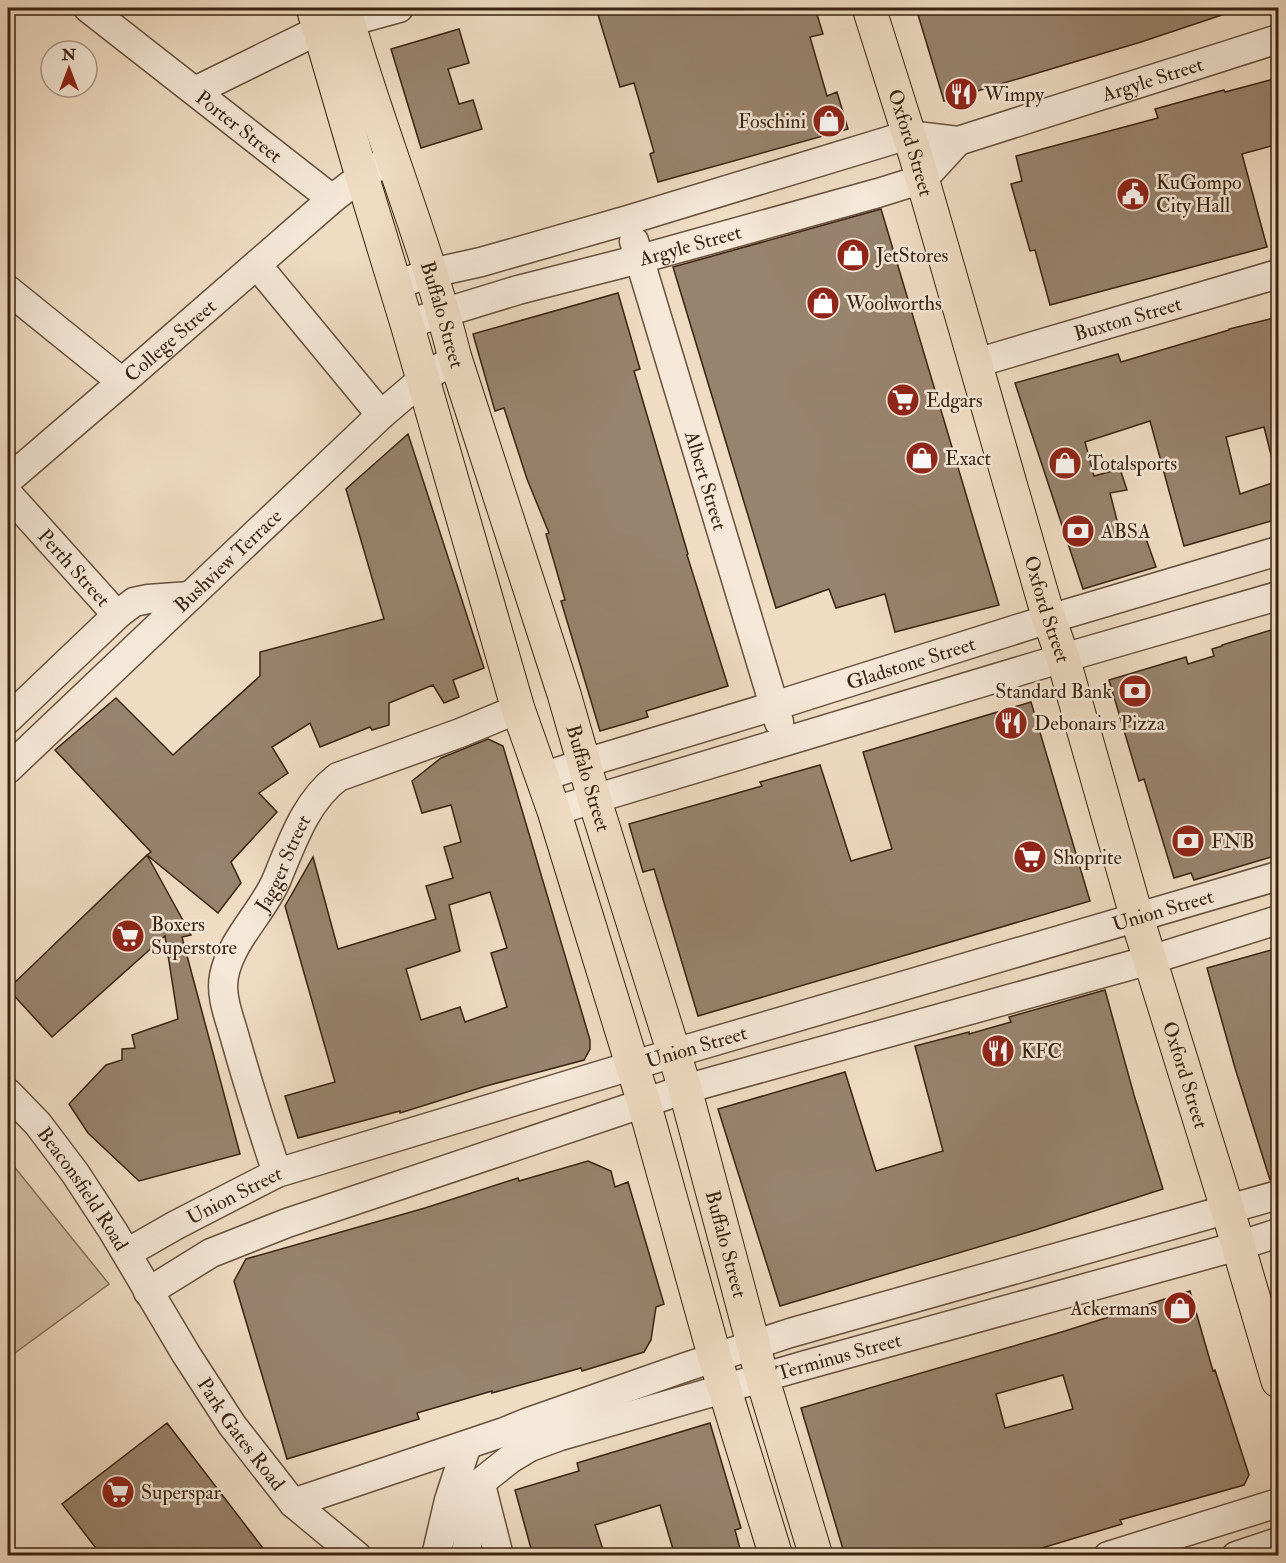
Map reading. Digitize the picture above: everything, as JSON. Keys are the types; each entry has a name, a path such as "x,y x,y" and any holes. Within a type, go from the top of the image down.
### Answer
{"main road":[{"name":"Oxford Street","path":"869,8 922,179 1137,918 1278,1381"},
{"name":"Buffalo Street","path":"331,17 392,158 431,273 455,358 564,694 685,1089 753,1346 816,1556"},
{"name":"Buffalo Street","path":"331,17 362,176 518,709 554,811 633,1067 720,1373 777,1556"}],"street":[{"name":"Porter Street","path":"88,8 333,199"},
{"path":"195,91 331,17 399,8"},
{"name":"Argyle Street","path":"395,285 431,273 481,262 627,220 908,135 958,141 1278,39"},
{"name":"Argyle Street","path":"407,324 518,290 640,259 922,179 958,141"},
{"path":"333,199 362,176 392,158"},
{"name":"College Street","path":"8,480 333,199"},
{"name":"Albert Street","path":"627,220 786,741"},
{"path":"256,265 381,415"},
{"name":"Buxton Street","path":"976,363 1278,273"},
{"path":"8,290 122,382"},
{"name":"Bushview Terrace","path":"8,769 381,415 423,379 455,358"},
{"name":"Perth Street","path":"8,494 117,615"},
{"name":"Gladstone Street","path":"542,777 1049,619 1278,551"},
{"path":"8,719 117,615 134,602 190,596"},
{"name":"Gladstone Street","path":"554,811 1278,596"},
{"name":"Jagger Street","path":"277,1173 226,1007 223,991 224,977 234,948 274,885 305,814 326,786 338,777 460,733 518,709"},
{"name":"Union Street","path":"127,1253 277,1173 674,1053 1278,876"},
{"name":"Union Street","path":"148,1292 211,1253 286,1223 685,1089 1150,960 1278,920"},
{"name":"Beaconsfield Road","path":"8,1093 38,1124 75,1173 127,1253 148,1292"},
{"name":"Terminus Street","path":"480,1483 510,1459 530,1448 720,1373 753,1346 801,1330 1278,1196"},
{"name":"Terminus Street","path":"293,1503 683,1368 762,1377 1278,1233"},
{"name":"Park Gates Road","path":"148,1292 232,1425 293,1503 357,1556"},
{"path":"466,1445 480,1483 500,1556"},
{"path":"436,1556 449,1500 466,1445"},
{"path":"466,1556 470,1521 480,1483"},
{"path":"1108,1556 1278,1503"},
{"path":"1236,1556 1278,1542"}],"shaded area":[{"path":"8,1159 109,1284 8,1358"}],"building":[{"path":"596,8 815,8 823,34 810,37 827,96 837,92 848,129 658,182 650,154 654,152 634,83 620,87"},
{"path":"916,8 1234,8 1234,11 1141,42 944,101"},
{"path":"459,29 469,63 448,69 459,104 473,100 482,129 421,148 391,49"},
{"name":"KuGompo City Hall","path":"1278,78 1278,144 1242,154 1267,247 1050,305 1035,250 1030,251 1011,184 1022,181 1016,156 1158,118 1155,109"},
{"path":"881,209 999,605 895,632 885,594 836,608 829,589 776,608 673,267"},
{"path":"618,293 640,369 634,371 687,555 728,686 646,711 648,717 600,731 561,601 565,600 546,534 549,533 527,479 504,408 495,411 473,334"},
{"path":"1278,317 1278,458 1272,459 1264,427 1226,437 1240,494 1278,481 1278,519 1184,546 1150,421 1085,442 1094,476 1120,469 1127,490 1110,493 1121,536 1143,530 1156,567 1083,589 1015,383 1118,354 1121,362 1229,329"},
{"path":"408,434 484,668 453,680 459,697 444,703 433,685 389,703 389,725 372,730 370,727 320,747 310,723 272,747 288,773 259,793 277,812 231,862 241,883 218,913 147,855 151,852 55,750 116,698 173,755 260,676 260,652 384,619 346,489"},
{"path":"1278,628 1278,855 1194,880 1191,873 1174,878 1144,779 1139,781 1109,680 1186,657 1188,664 1214,656 1212,649"},
{"path":"1031,702 1090,901 698,1016 654,869 643,872 629,824 762,786 760,782 820,765 851,861 892,849 863,752"},
{"path":"488,739 503,746 590,1040 590,1049 584,1060 486,1086 400,1113 400,1111 298,1138 285,1096 335,1082 285,906 313,857 338,949 436,919 426,886 453,878 444,847 461,842 451,805 422,813 412,781 441,758","holes":["490,892 507,948 491,953 507,1007 465,1022 460,1007 421,1020 406,969 460,951 449,905"]},
{"path":"147,855 191,935 182,937 240,1154 139,1181 88,1133 69,1104 106,1065 122,1060 122,1049 135,1048 132,1035 178,1019 165,936 52,1037 8,989"},
{"path":"1278,948 1278,1179 1270,1180 1207,968"},
{"path":"1105,990 1163,1189 1032,1231 780,1306 718,1109 845,1072 876,1171 943,1151 915,1046 1011,1022 1009,1017"},
{"path":"588,1161 611,1171 615,1187 628,1182 664,1304 656,1307 651,1340 644,1352 582,1371 581,1368 417,1413 419,1419 287,1459 234,1281 246,1259 425,1208 518,1178 519,1181"},
{"path":"1190,1291 1213,1371 1215,1370 1249,1475 1244,1485 1120,1520 1122,1524 1015,1556 845,1556 801,1408 1065,1331","holes":["1063,1375 1073,1409 1005,1428 996,1394"]},
{"path":"167,1423 269,1556 102,1556 62,1504"},
{"path":"710,1423 741,1528 735,1530 742,1556 675,1556 660,1505 595,1525 605,1556 533,1556 515,1490 579,1471 577,1463"}],"place":[{"name":"Wimpy","path":"961,94"},
{"name":"Foschini","path":"829,121"},
{"name":"KuGompo City Hall","path":"1133,194"},
{"name":"JetStores","path":"853,255"},
{"name":"Woolworths","path":"823,303"},
{"name":"Edgars","path":"903,400"},
{"name":"Exact","path":"922,458"},
{"name":"Totalsports","path":"1065,463"},
{"name":"ABSA","path":"1078,531"},
{"name":"Standard Bank","path":"1135,691"},
{"name":"Debonairs Pizza","path":"1011,723"},
{"name":"FNB","path":"1188,841"},
{"name":"Shoprite","path":"1030,857"},
{"name":"Boxers Superstore","path":"128,936"},
{"name":"KFC","path":"998,1051"},
{"name":"Ackermans","path":"1180,1308"},
{"name":"Superspar","path":"118,1492"}]}
